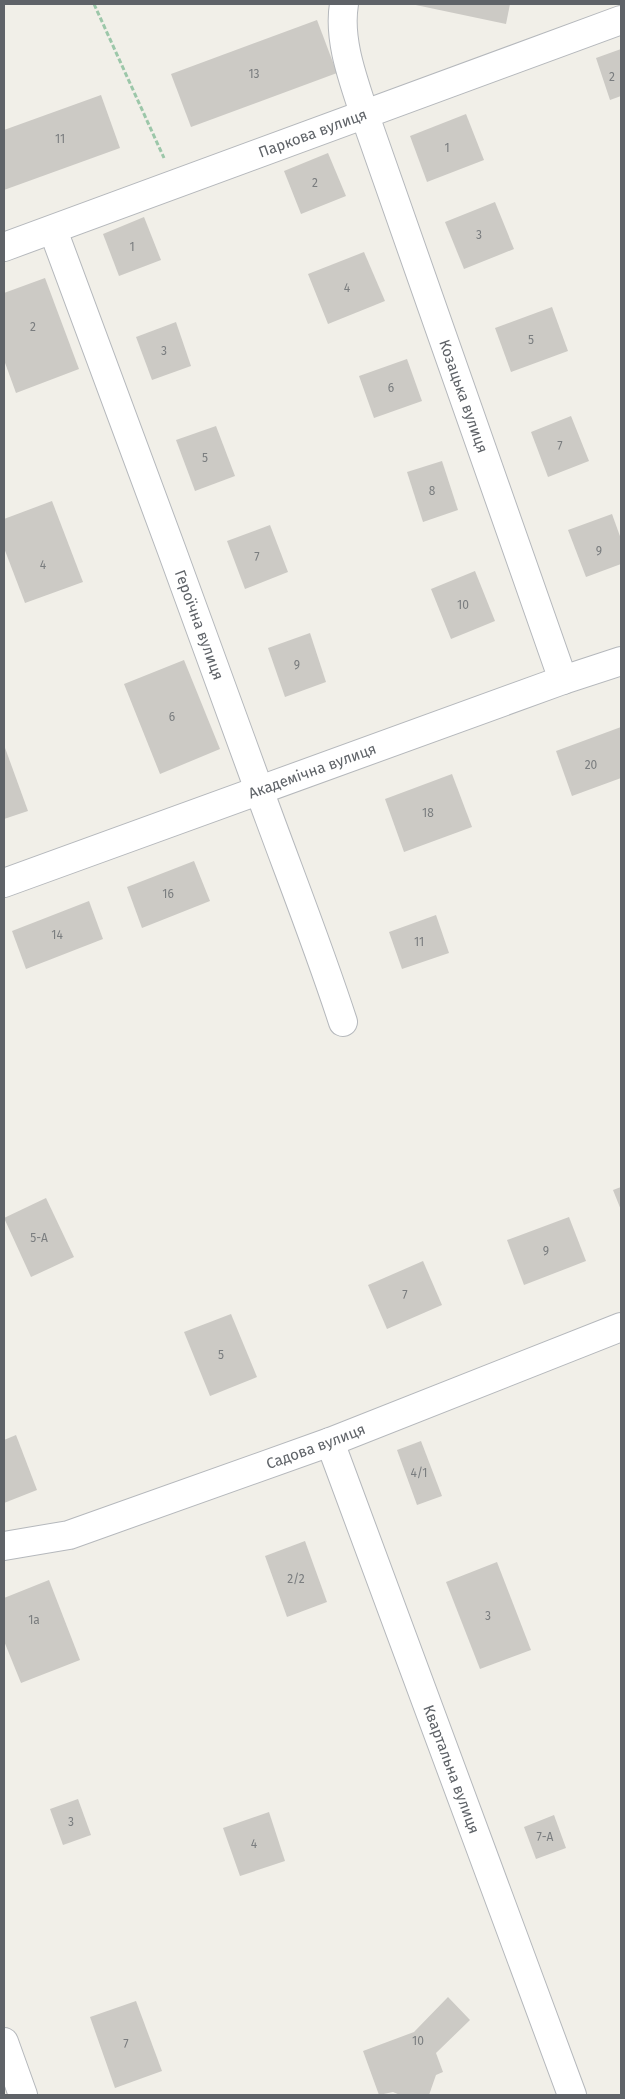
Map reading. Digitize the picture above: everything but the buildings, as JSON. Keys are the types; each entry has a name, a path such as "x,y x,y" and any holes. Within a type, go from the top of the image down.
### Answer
{"street":[{"name":"Козацька вулиця","path":"344,4 342,14 349,64 364,113 563,680"},
{"name":"Паркова вулиця","path":"4,247 621,20"},
{"name":"Героїчна вулиця","path":"53,230 179,566 259,790 320,948 343,1022"},
{"name":"Академічна вулиця","path":"4,883 563,680 621,661"},
{"name":"Садова вулиця","path":"4,1546 69,1535 330,1442 621,1327"},
{"name":"Квартальна вулиця","path":"330,1442 572,2095"},
{"path":"4,2042 23,2095"}],"path":[{"path":"94,4 175,184"}]}
